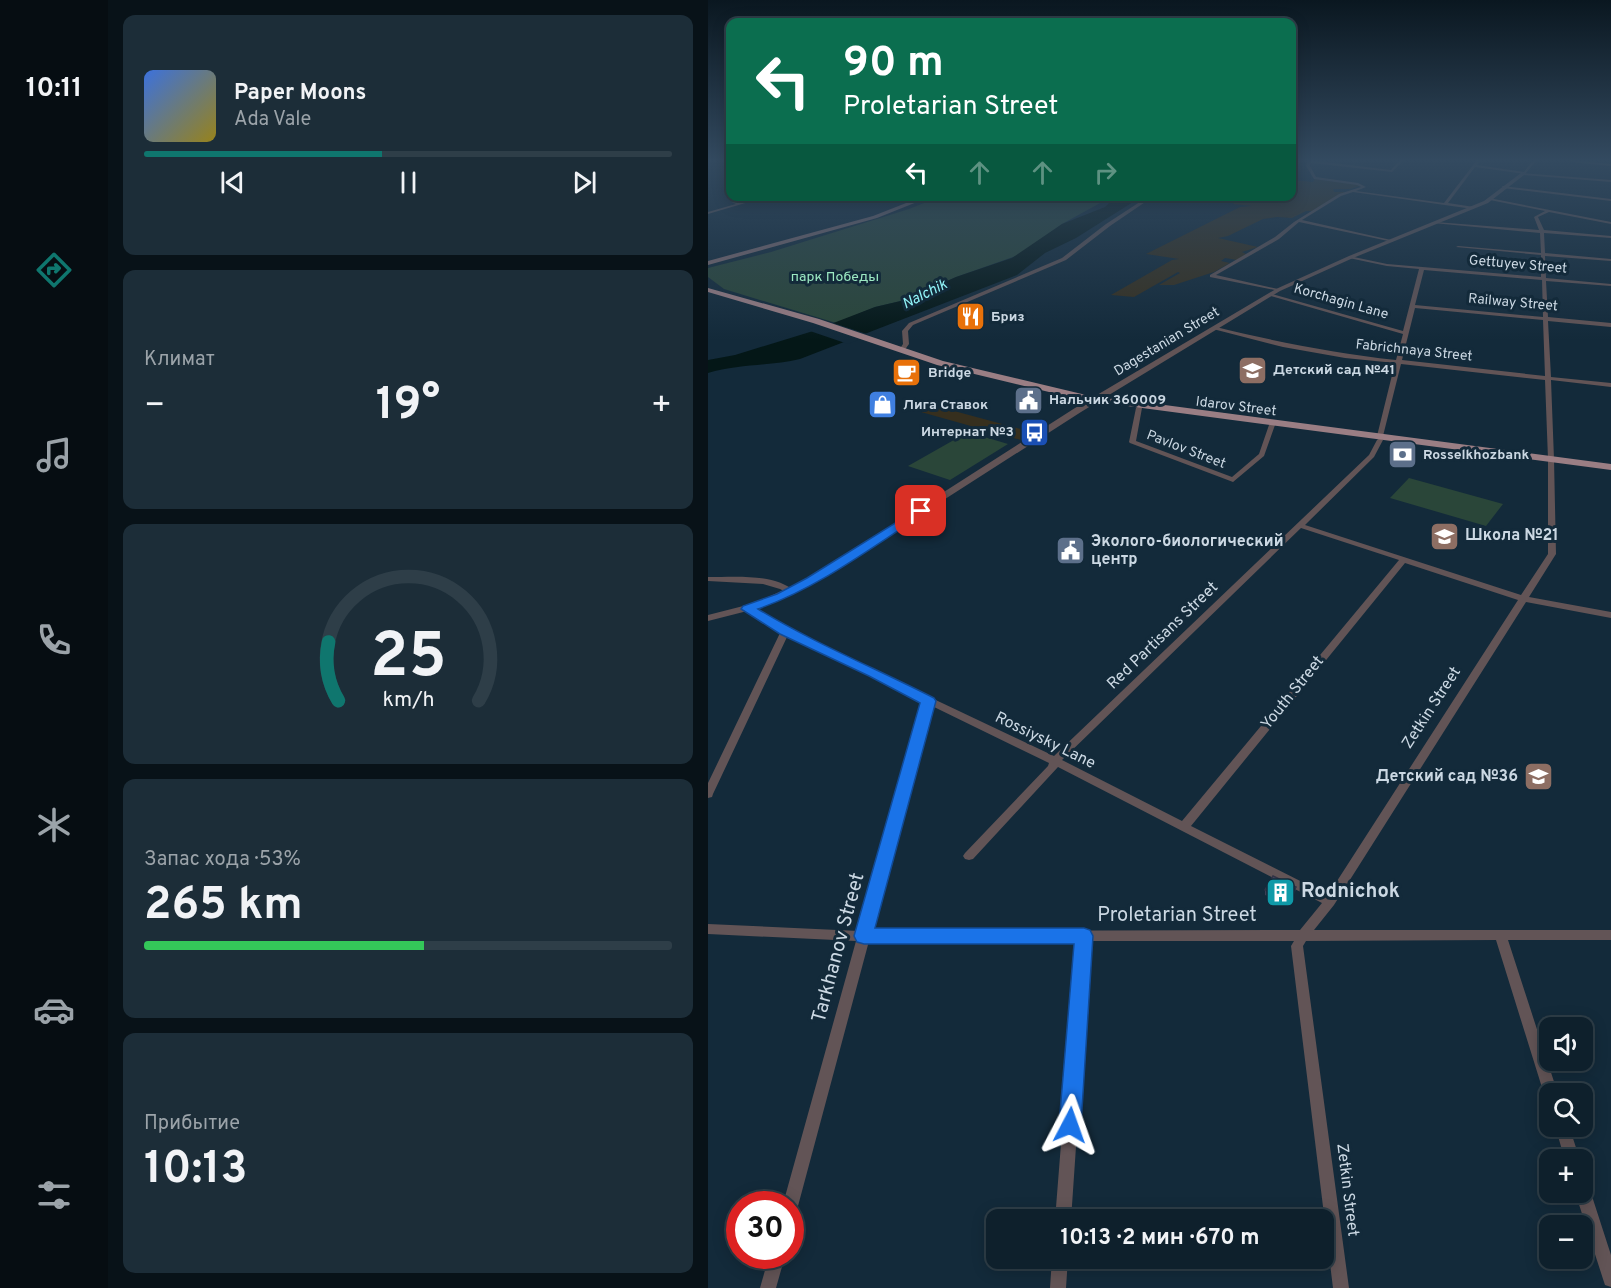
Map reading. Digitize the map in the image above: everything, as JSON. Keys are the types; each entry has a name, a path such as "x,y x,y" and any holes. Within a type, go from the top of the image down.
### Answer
{"main road":[{"path":"708,263 861,220"},
{"name":"Idarov Street","path":"708,290 816,321 963,369 1094,401 1611,469"},
{"name":"Idarov Street","path":"708,298 805,325 863,346 933,367 1094,401 1380,438"}],"street":[{"path":"902,350 906,344 905,331 911,324 1064,259 1115,220"},
{"name":"Dagestanian Street","path":"708,618 747,609 792,592 1094,401 1270,294 1351,257 1442,220"},
{"name":"Zetkin Street","path":"1341,1288 1297,946 1303,935 1330,902 1552,554 1551,462 1542,231 1537,220"},
{"path":"1596,220 1611,223"},
{"path":"1278,290 1212,276 1277,238 1299,221 1391,241"},
{"path":"1435,223 1611,237"},
{"path":"1458,247 1611,260"},
{"name":"Gettuyev Street","path":"1351,257 1377,264 1611,285"},
{"name":"Red Partisans Street","path":"969,856 1052,768 1055,761 1372,456 1380,438 1404,333 1414,306 1422,268"},
{"name":"Korchagin Lane","path":"1270,294 1404,333"},
{"name":"Railway Street","path":"1414,306 1611,325"},
{"name":"Fabrichnaya Street","path":"1216,328 1301,349 1397,362 1611,385"},
{"name":"Pavlov Street","path":"1139,408 1132,442 1233,480 1262,456 1272,425"},
{"path":"1299,525 1524,599 1611,615"},
{"name":"Youth Street","path":"1183,828 1404,559"},
{"path":"708,579 768,583 783,586 792,592"},
{"name":"Rossiysky Lane","path":"747,609 784,632 1055,761 1330,902"},
{"path":"708,794 784,632"},
{"name":"Tarkhanov Street","path":"794,1191 928,701"},
{"name":"Proletarian Street","path":"708,929 864,936 1501,937 1611,935"},
{"path":"1064,1209 1084,936"},
{"path":"1501,937 1547,1083"},
{"path":"1586,1203 1611,1279"},
{"path":"768,1288 773,1269"},
{"path":"1058,1288 1059,1269"}],"shaded area":[{"path":"1214,220 1261,220 1228,236 1218,238 1258,247 1242,252 1246,254 1237,260 1225,258 1221,261 1230,263 1214,272 1174,285 1159,285 1180,273 1178,272 1134,297 1111,295 1172,260 1179,259 1146,254"},
{"path":"932,405 1032,432 1021,440 921,412"}],"green space":[{"name":"парк Победы","path":"873,220 1069,220 1019,255 956,277 905,300 875,307 836,323 724,289 708,277 708,268 771,252"},
{"path":"968,432 1008,444 950,480 908,466"},
{"path":"1409,478 1503,504 1486,526 1390,498"}],"water":[{"name":"Nalchik","path":"1072,220 1104,220 1076,238 1045,253 1017,275 800,359 708,373 708,360 735,355 810,332 875,307 905,300 956,277 1012,258 1062,224"}],"pier":[{"path":"830,322 870,335 848,344 807,330"}],"building":[{"name":"Rodnichok","path":"1273,876 1296,887 1288,900 1265,890"}],"place":[{"name":"Бриз","path":"970,317"},
{"name":"Детский сад №41","path":"1252,370"},
{"name":"Bridge","path":"907,373"},
{"name":"Нальчик 360009","path":"1028,400"},
{"name":"Лига Ставок","path":"882,405"},
{"name":"Интернат №3","path":"1035,432"},
{"name":"Rosselkhozbank","path":"1402,455"},
{"name":"Школа №21","path":"1444,536"},
{"name":"Эколого-биологический центр","path":"1070,551"},
{"name":"Детский сад №36","path":"1539,777"},
{"name":"Rodnichok","path":"1280,892"}],"route":[{"path":"921,511 811,581 781,597 747,609 784,632 799,637 928,701 864,936 1084,936 1070,1125"}]}
